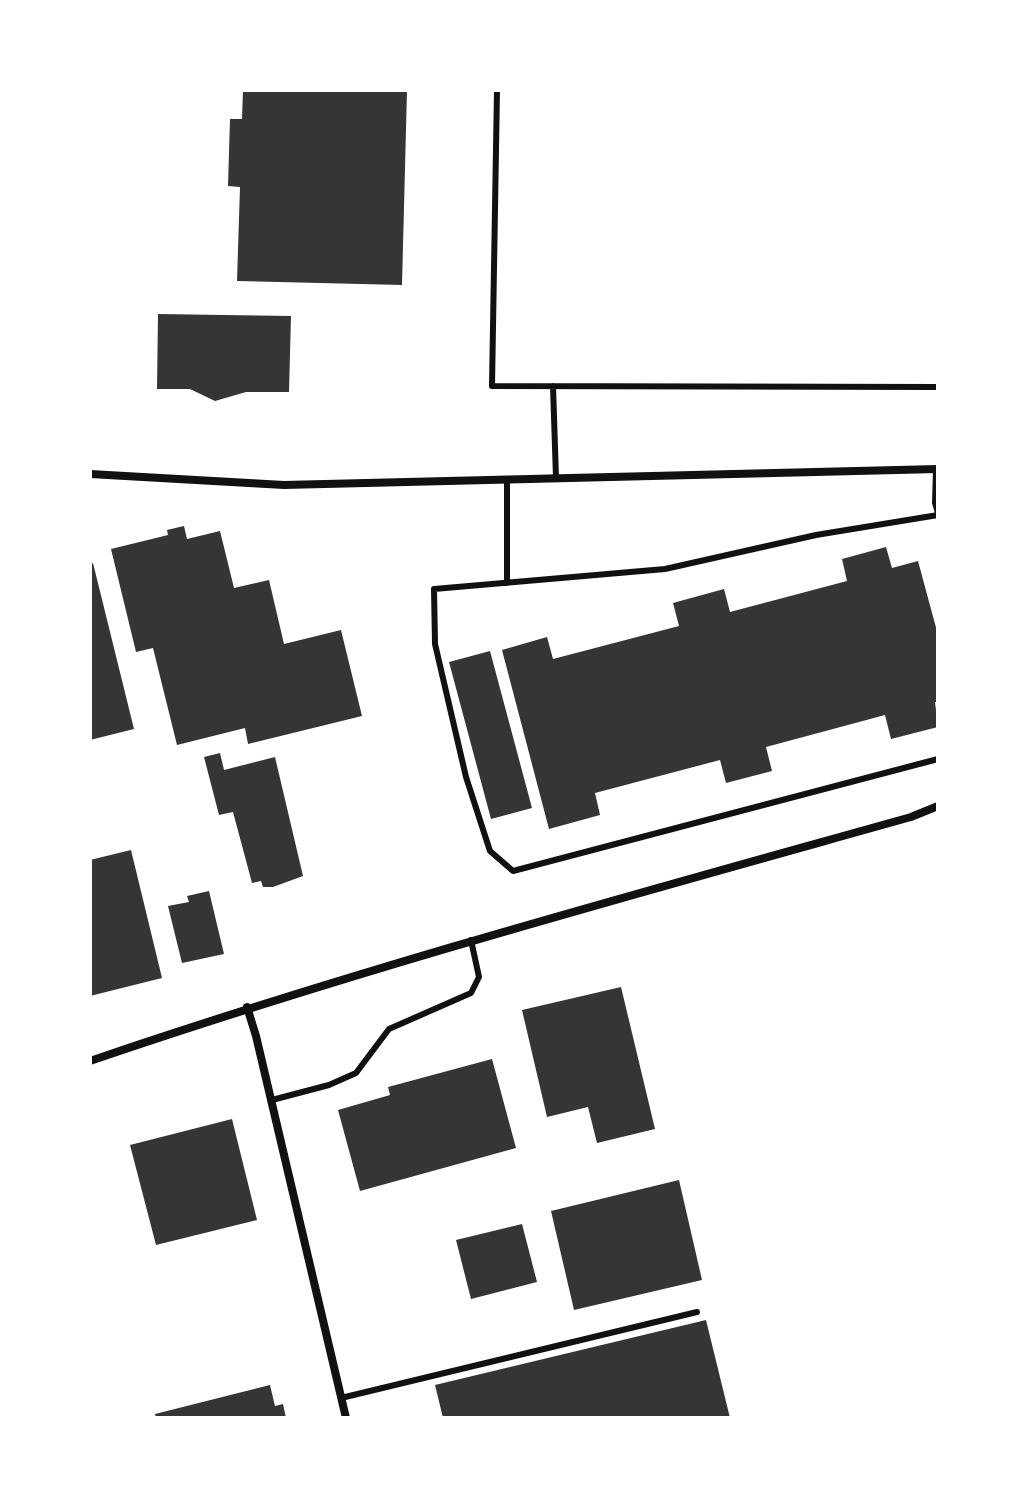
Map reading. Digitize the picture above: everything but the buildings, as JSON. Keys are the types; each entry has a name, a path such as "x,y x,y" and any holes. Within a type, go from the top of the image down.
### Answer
{"street":[{"path":"90,474 284,485 937,469"},
{"path":"90,1061 247,1007 471,940 911,817 938,806"},
{"path":"247,1007 272,1100 346,1418"}],"lane":[{"path":"497,90 492,386 938,387"},
{"path":"553,386 556,478"},
{"path":"937,469 935,503 938,514 816,535 665,569 434,589 435,644 466,777 490,851 513,871 938,759"},
{"path":"507,480 507,583"},
{"path":"272,1100 329,1085 356,1073 389,1029 471,993 479,977 471,940"},
{"path":"341,1398 697,1312"}]}
